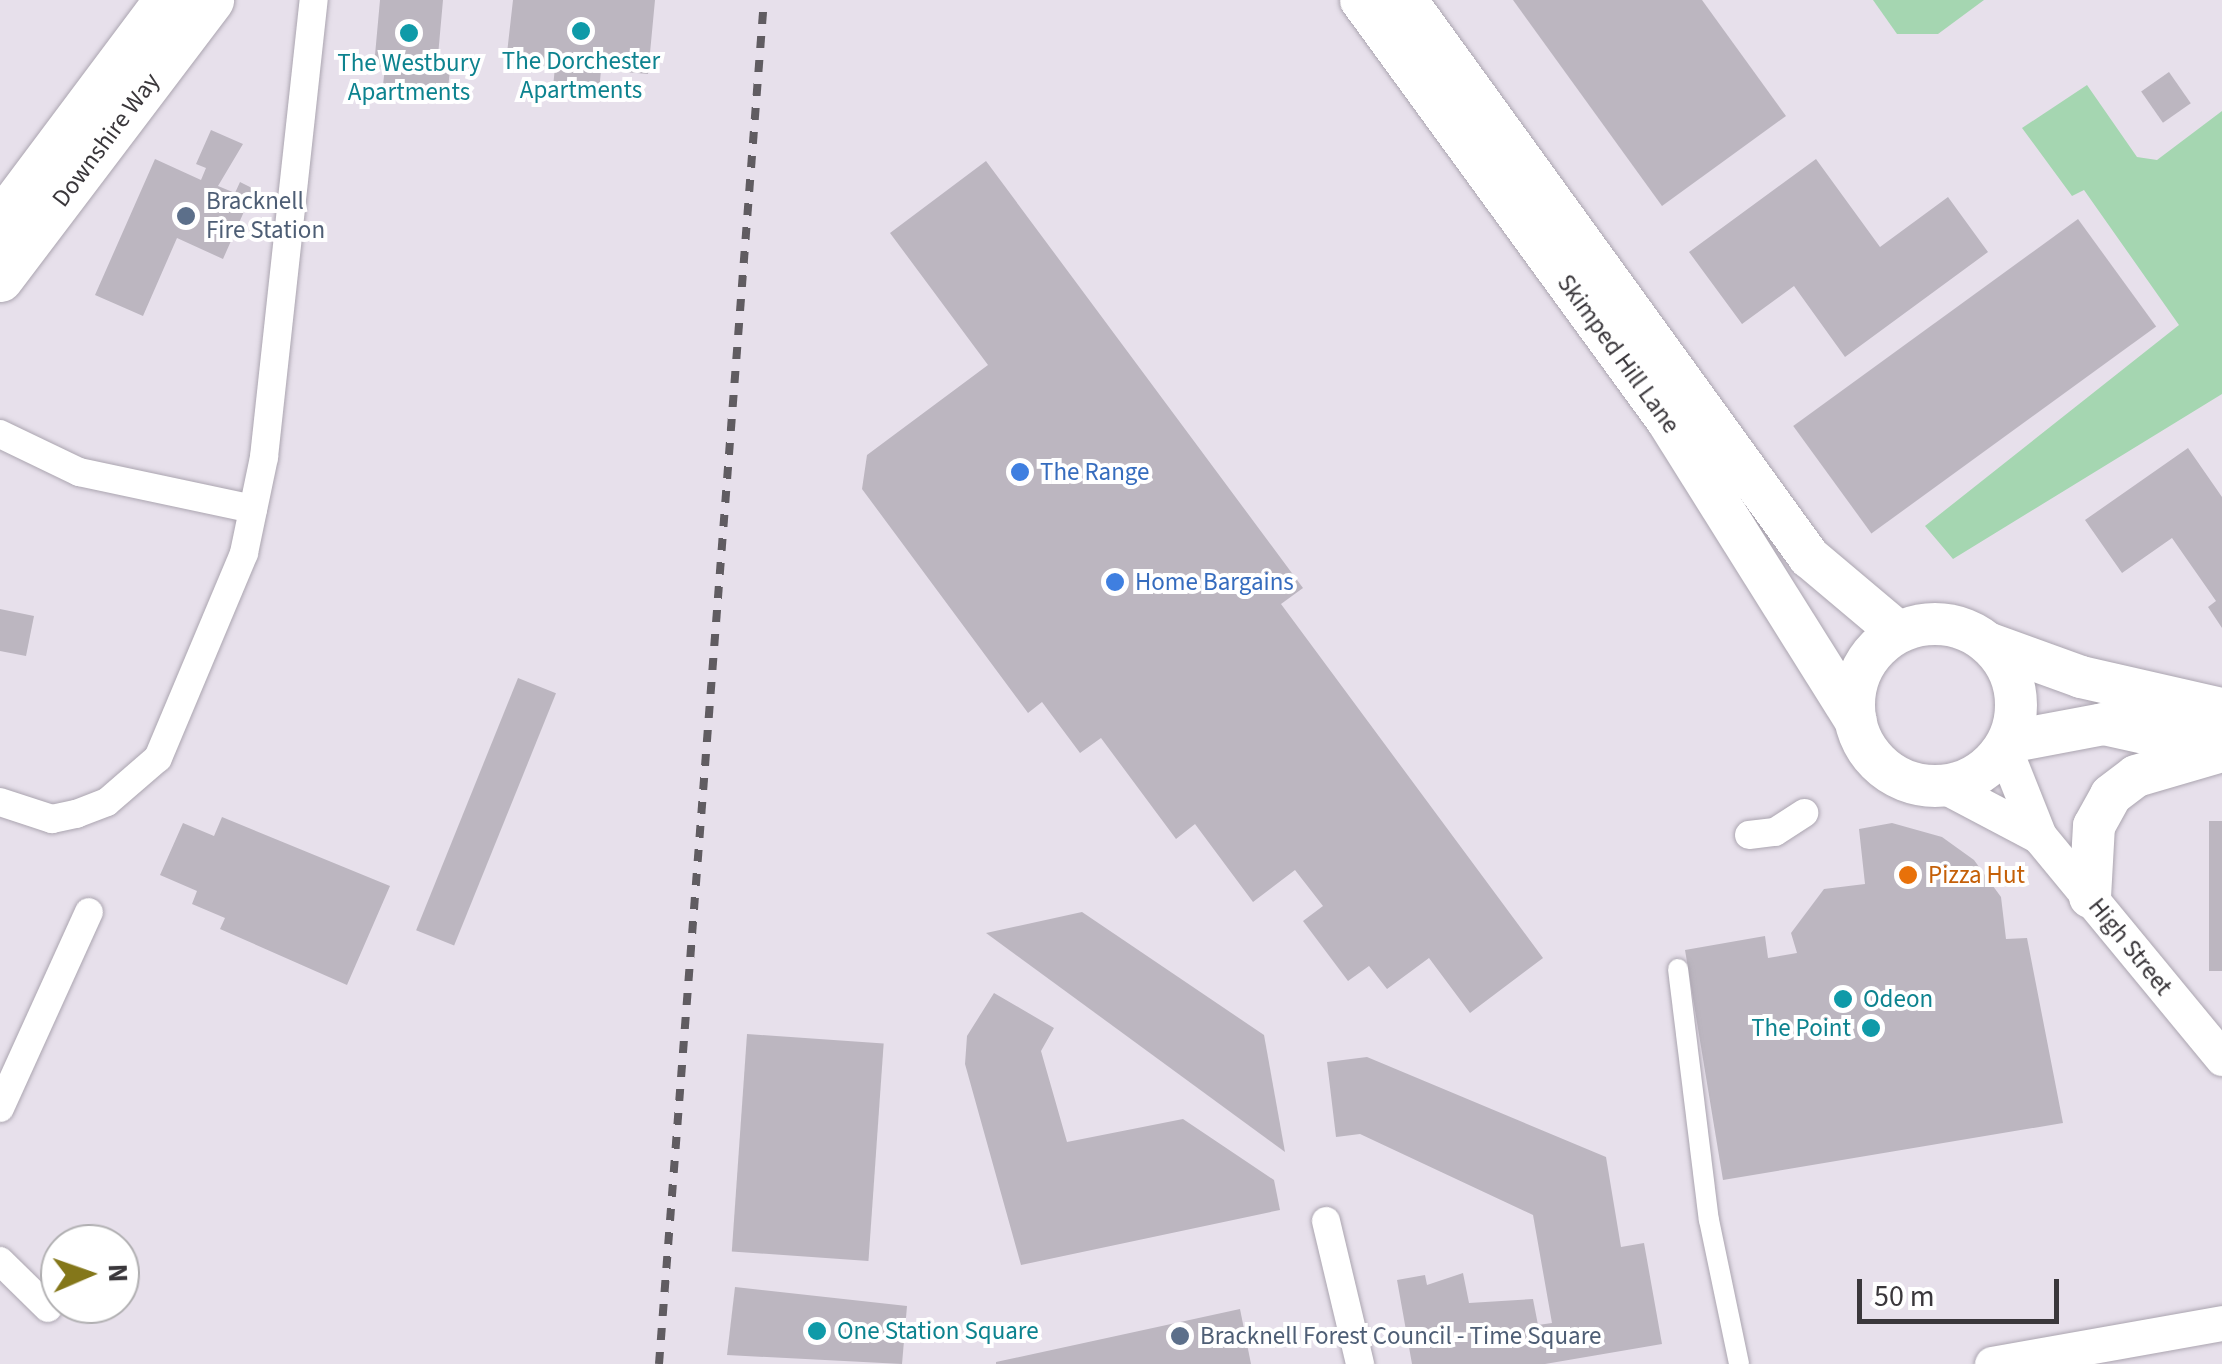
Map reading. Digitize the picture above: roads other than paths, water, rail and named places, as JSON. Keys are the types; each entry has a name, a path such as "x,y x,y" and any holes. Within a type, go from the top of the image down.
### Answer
{"highway":[{"name":"Downshire Way","path":"0,222 166,0"},
{"name":"Downshire Way","path":"0,279 212,0"}],"main road":[{"name":"Skimped Hill Lane","path":"1361,0 1667,420 1856,721"},
{"name":"Skimped Hill Lane","path":"1406,0 1809,557 1898,632"},
{"path":"1990,644 2016,692 2006,745 1976,776 1944,786 1892,774 1868,751 1856,721 1864,666 1898,632 1938,623 2097,682 2222,709"},
{"path":"2006,745 2104,724 2222,750"},
{"path":"2090,897 2094,826 2111,795 2136,776 2222,750"}],"street":[{"path":"0,802 52,818 76,814 107,802 158,758 244,553 314,0"},
{"path":"0,434 80,472 252,509"},
{"name":"High Street","path":"2006,745 2039,836 2222,1058"},
{"name":"High Street","path":"1944,786 2039,836"},
{"path":"1750,835 1775,832 1804,813"},
{"path":"3,1092 89,912"},
{"path":"1678,969 1709,1220 1740,1364"},
{"path":"1326,1221 1360,1364"},
{"path":"0,1261 40,1300"},
{"path":"1992,1364 2222,1322"}],"railway":[{"path":"659,1364 764,0"}],"place":[{"name":"The Dorchester Apartments","path":"581,31"},
{"name":"The Westbury Apartments","path":"409,33"},
{"name":"Bracknell Fire Station","path":"186,216"},
{"name":"The Range","path":"1020,472"},
{"name":"Home Bargains","path":"1115,582"},
{"name":"Pizza Hut","path":"1908,875"},
{"name":"Odeon","path":"1843,999"},
{"name":"The Point","path":"1871,1028"},
{"name":"One Station Square","path":"817,1331"},
{"name":"Bracknell Forest Council - Time Square","path":"1180,1336"}]}
